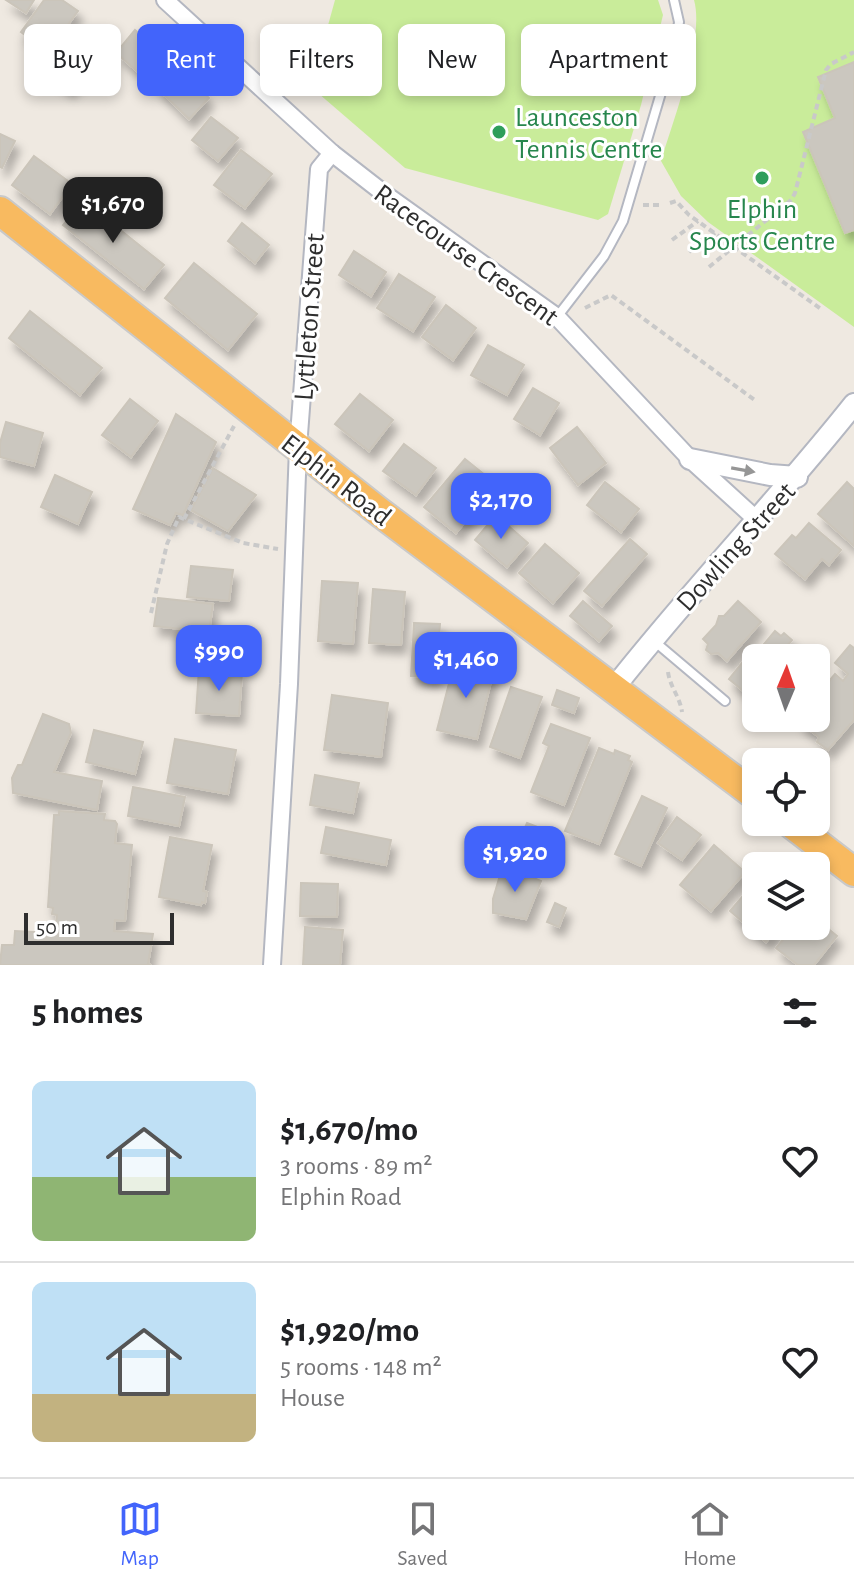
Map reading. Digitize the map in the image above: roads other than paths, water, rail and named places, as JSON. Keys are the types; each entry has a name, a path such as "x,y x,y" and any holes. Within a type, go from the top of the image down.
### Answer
{"highway":[{"name":"Elphin Road","path":"0,211 426,548 742,785"},
{"path":"807,836 854,872"}],"street":[{"name":"Racecourse Crescent","path":"165,0 332,153 557,317 690,459 757,520"},
{"name":"Lyttleton Street","path":"272,965 289,684 298,448 319,169 332,153"},
{"name":"Dowling Street","path":"614,688 660,646 757,520 797,477 854,404"},
{"path":"690,459 770,475 797,477"}],"lane":[{"path":"557,317 604,256 623,221 676,42 679,22 674,0"},
{"path":"660,646 725,701"}],"place":[{"name":"Launceston Tennis Centre","path":"499,132"},
{"name":"Elphin Sports Centre","path":"762,178"}]}
